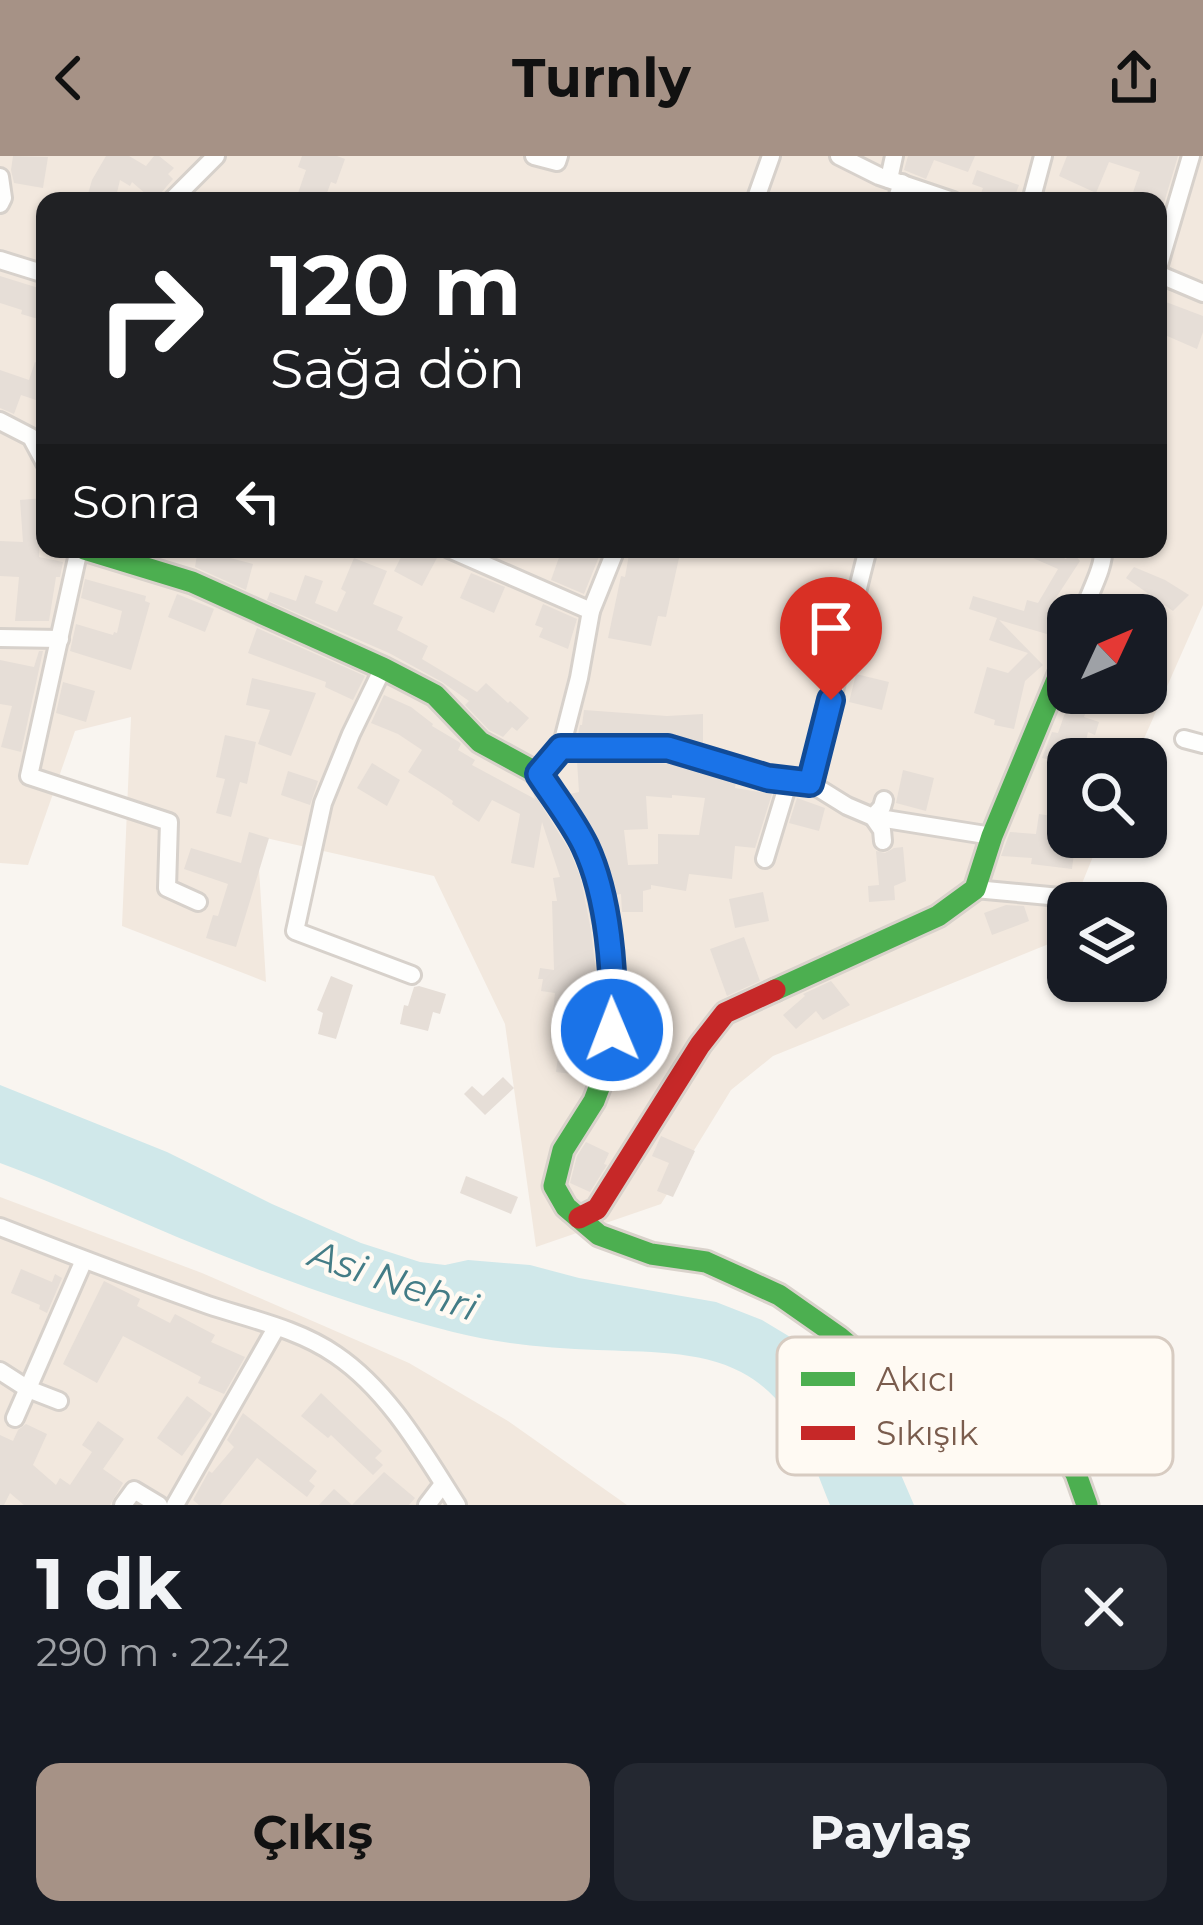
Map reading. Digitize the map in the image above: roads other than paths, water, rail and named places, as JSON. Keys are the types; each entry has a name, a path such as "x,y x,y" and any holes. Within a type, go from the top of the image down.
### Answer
{"street":[{"path":"180,192 216,156"},
{"path":"534,156 557,162 559,156"},
{"path":"758,192 771,156"},
{"path":"838,156 895,188"},
{"path":"894,156 895,188"},
{"path":"1033,192 1043,156"},
{"path":"1167,240 1191,156"},
{"path":"0,177 0,204"},
{"path":"0,260 36,271"},
{"path":"1167,275 1203,293"},
{"path":"0,422 32,437 36,445"},
{"path":"80,558 29,776 169,822 167,887 198,902"},
{"path":"108,558 192,582 383,668 436,695 480,742 539,774 584,844 596,875 614,1000 610,1059 595,1101 563,1150 554,1186 566,1207 599,1235 651,1254 706,1262 778,1295 839,1337"},
{"path":"469,558 591,611"},
{"path":"539,774 561,748 591,611 612,558"},
{"path":"810,783 866,558"},
{"path":"1089,594 1104,558"},
{"path":"0,638 60,639"},
{"path":"383,668 323,803 295,932 412,976"},
{"path":"580,1218 596,1209 725,1013 938,916 975,889 1047,704"},
{"path":"561,748 668,748 768,778 810,783 873,817 992,836"},
{"path":"765,859 789,780"},
{"path":"873,817 884,800"},
{"path":"873,817 883,841"},
{"path":"975,889 1047,896"},
{"path":"0,1227 307,1337 369,1382 397,1414 457,1505"},
{"path":"15,1418 84,1260"},
{"path":"175,1505 276,1328"},
{"path":"0,1371 59,1401"},
{"path":"1076,1475 1088,1505"},
{"path":"427,1505 443,1484"},
{"path":"123,1505 134,1490 159,1505"}],"water":[{"name":"Asi Nehri","path":"0,1085 167,1152 361,1243 420,1262 530,1265 716,1302 762,1320 790,1337 777,1337 777,1401 741,1372 708,1360 507,1342 418,1323 244,1264 0,1163"},
{"path":"818,1475 901,1475 914,1505 830,1505"}]}
